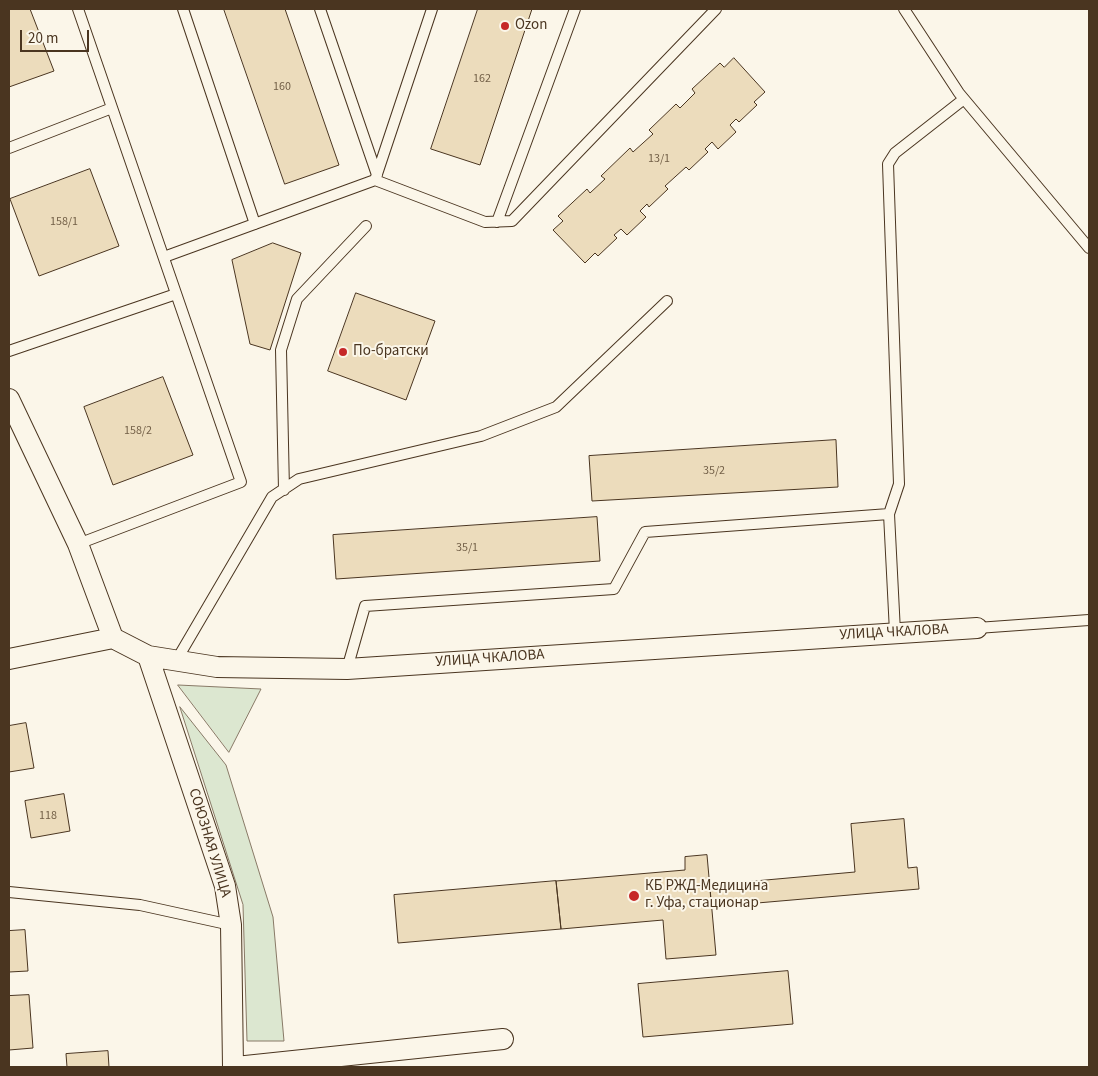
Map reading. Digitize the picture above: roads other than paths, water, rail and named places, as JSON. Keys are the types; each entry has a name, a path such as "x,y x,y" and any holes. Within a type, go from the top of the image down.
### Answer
{"street":[{"path":"9,399 78,544 113,638 9,659"},
{"name":"УЛИЦА ЧКАЛОВА","path":"113,638 148,656 217,667 347,669 978,628"},
{"name":"СОЮЗНАЯ УЛИЦА","path":"148,656 225,886 231,925 235,1067"},
{"path":"235,1067 502,1039"}],"lane":[{"path":"78,9 241,482 78,544"},
{"path":"183,9 255,224"},
{"path":"320,9 376,177"},
{"path":"376,177 432,9"},
{"path":"497,222 575,9"},
{"path":"164,258 376,177 484,222 512,221 716,9"},
{"path":"904,9 964,99 1089,248"},
{"path":"895,632 889,514 899,484 888,164 895,153 964,99"},
{"path":"9,148 112,108"},
{"path":"284,490 281,350 286,333 297,299 366,226"},
{"path":"9,351 176,294"},
{"path":"176,661 272,497 299,479 481,436 556,407 667,301"},
{"path":"347,669 365,606 614,589 646,532 889,514"},
{"path":"978,628 1089,620"},
{"path":"9,892 140,905 231,925"}],"place":[{"name":"Ozon","path":"505,26"},
{"name":"По-братски","path":"343,352"},
{"name":"КБ РЖД-Медицина г. Уфа, стационар","path":"634,896"}]}
